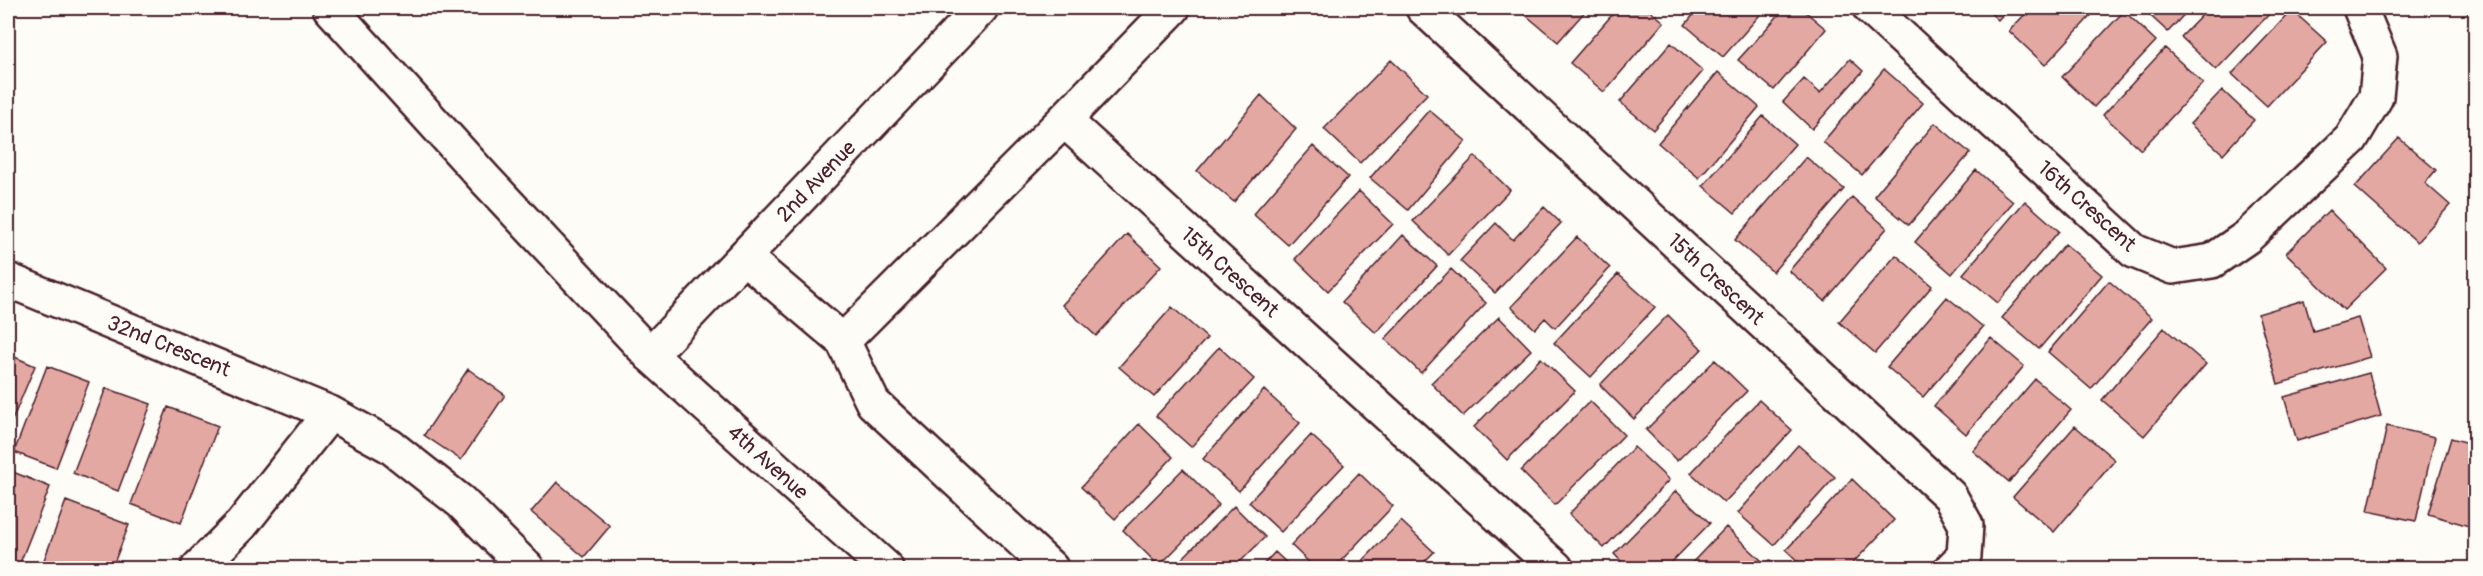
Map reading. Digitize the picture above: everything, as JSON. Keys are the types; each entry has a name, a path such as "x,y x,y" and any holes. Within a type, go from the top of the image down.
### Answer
{"street":[{"name":"4th Avenue","path":"330,8 484,178 650,355 886,568"},
{"name":"2nd Avenue","path":"650,355 981,8"},
{"path":"843,341 1173,8"},
{"name":"15th Crescent","path":"1423,8 1950,496 1966,525 1964,556 1952,568"},
{"name":"16th Crescent","path":"1870,8 2134,251 2173,267 2212,261 2247,237 2351,139 2376,97 2380,56 2360,8"},
{"name":"15th Crescent","path":"1064,120 1556,568"},
{"path":"744,257 843,341 873,403 1051,568"},
{"name":"32nd Crescent","path":"8,279 330,413 390,446 461,502 527,568"},
{"path":"198,568 241,525 330,413"}],"building":[{"path":"1526,8 1588,8 1558,42 1522,12"},
{"path":"1618,8 1647,8 1664,22 1604,92 1570,63"},
{"path":"1699,8 1766,8 1723,57 1685,25"},
{"path":"1785,8 1801,8 1826,29 1774,90 1738,60"},
{"path":"1985,8 2009,8 1998,20"},
{"path":"2031,8 2098,8 2045,65 2009,31"},
{"path":"2142,8 2190,8 2168,32"},
{"path":"2209,8 2275,8 2216,70 2181,37"},
{"path":"2462,8 2476,8 2476,20"},
{"path":"2292,10 2327,42 2267,106 2232,74"},
{"path":"2124,11 2156,41 2094,107 2062,77"},
{"path":"1671,43 1703,71 1653,130 1620,102"},
{"path":"2165,48 2203,83 2141,150 2103,115"},
{"path":"1850,59 1863,71 1812,129 1783,102 1804,79 1820,93"},
{"path":"1391,60 1427,94 1360,163 1324,129"},
{"path":"1884,69 1923,103 1862,175 1823,142"},
{"path":"1718,72 1759,107 1699,178 1658,143"},
{"path":"2222,90 2254,120 2223,154 2190,124"},
{"path":"1261,95 1296,129 1234,202 1197,171"},
{"path":"1429,110 1466,141 1408,210 1370,178"},
{"path":"1763,116 1795,144 1735,213 1703,186"},
{"path":"1935,123 1970,153 1909,225 1874,196"},
{"path":"2399,138 2436,170 2425,183 2450,205 2417,242 2355,187"},
{"path":"1313,146 1348,177 1288,245 1253,214"},
{"path":"1475,156 1510,190 1448,255 1413,221"},
{"path":"1806,157 1844,189 1773,272 1735,240"},
{"path":"1976,170 2013,202 1952,274 1915,242"},
{"path":"2476,172 2476,195 2470,194"},
{"path":"1359,191 1393,224 1328,291 1295,259"},
{"path":"1852,197 1887,228 1825,301 1789,271"},
{"path":"2025,201 2059,231 1998,303 1963,274"},
{"path":"1544,207 1561,223 1495,293 1460,261 1496,223 1513,240"},
{"path":"2329,210 2386,268 2344,310 2286,253"},
{"path":"1127,234 1161,266 1096,336 1062,305"},
{"path":"1403,235 1437,266 1376,333 1342,302"},
{"path":"1577,237 1610,268 1555,328 1545,318 1535,329 1511,307"},
{"path":"2065,244 2102,275 2039,349 2002,318"},
{"path":"1896,255 1932,286 1875,353 1839,322"},
{"path":"1451,269 1486,303 1421,373 1385,339"},
{"path":"1618,274 1655,307 1591,377 1554,343"},
{"path":"2109,281 2152,318 2091,389 2048,352"},
{"path":"1947,297 1983,327 1923,397 1887,367"},
{"path":"2304,300 2313,331 2358,318 2370,357 2278,384 2258,314"},
{"path":"1172,307 1207,338 1154,397 1119,367"},
{"path":"1668,315 1702,349 1634,419 1600,385"},
{"path":"1499,317 1531,350 1463,416 1431,383"},
{"path":"2164,328 2206,364 2144,436 2102,400"},
{"path":"1991,338 2024,366 1966,434 1934,406"},
{"path":"1219,347 1254,379 1191,447 1156,416"},
{"path":"8,354 35,366 8,430"},
{"path":"1541,358 1575,391 1507,460 1474,427"},
{"path":"1715,360 1747,391 1677,461 1646,430"},
{"path":"47,366 89,382 56,468 14,452"},
{"path":"468,369 505,395 461,460 424,435"},
{"path":"2369,373 2381,416 2297,441 2284,397"},
{"path":"2035,379 2071,410 2009,482 1973,451"},
{"path":"106,388 151,404 118,491 73,473"},
{"path":"1264,390 1300,423 1239,491 1203,459"},
{"path":"1759,400 1792,430 1724,503 1691,473"},
{"path":"1590,401 1624,435 1555,505 1521,471"},
{"path":"168,407 218,426 181,523 131,504"},
{"path":"1139,424 1173,457 1115,519 1081,487"},
{"path":"2075,426 2115,460 2054,532 2013,497"},
{"path":"2387,426 2435,437 2416,521 2368,511"},
{"path":"1311,435 1344,465 1281,532 1249,502"},
{"path":"2451,438 2476,445 2476,528 2428,514"},
{"path":"1798,445 1835,477 1774,545 1738,513"},
{"path":"1634,447 1669,480 1604,548 1569,514"},
{"path":"1183,469 1219,505 1159,566 1123,530"},
{"path":"8,470 50,487 18,568 8,568"},
{"path":"1359,473 1393,506 1334,568 1315,568 1291,545"},
{"path":"1852,479 1894,520 1848,568 1805,568 1786,550"},
{"path":"557,482 610,526 584,557 531,512"},
{"path":"1676,491 1710,523 1666,568 1628,568 1614,554"},
{"path":"66,501 129,525 112,568 41,568"},
{"path":"1234,506 1265,537 1234,568 1173,568"},
{"path":"1401,521 1434,552 1418,568 1356,568"},
{"path":"1726,527 1762,561 1754,568 1687,568"},
{"path":"1275,552 1292,568 1260,568"},
{"path":"1770,560 1779,568 1763,568"},
{"path":"1449,561 1457,568 1441,568"}]}
